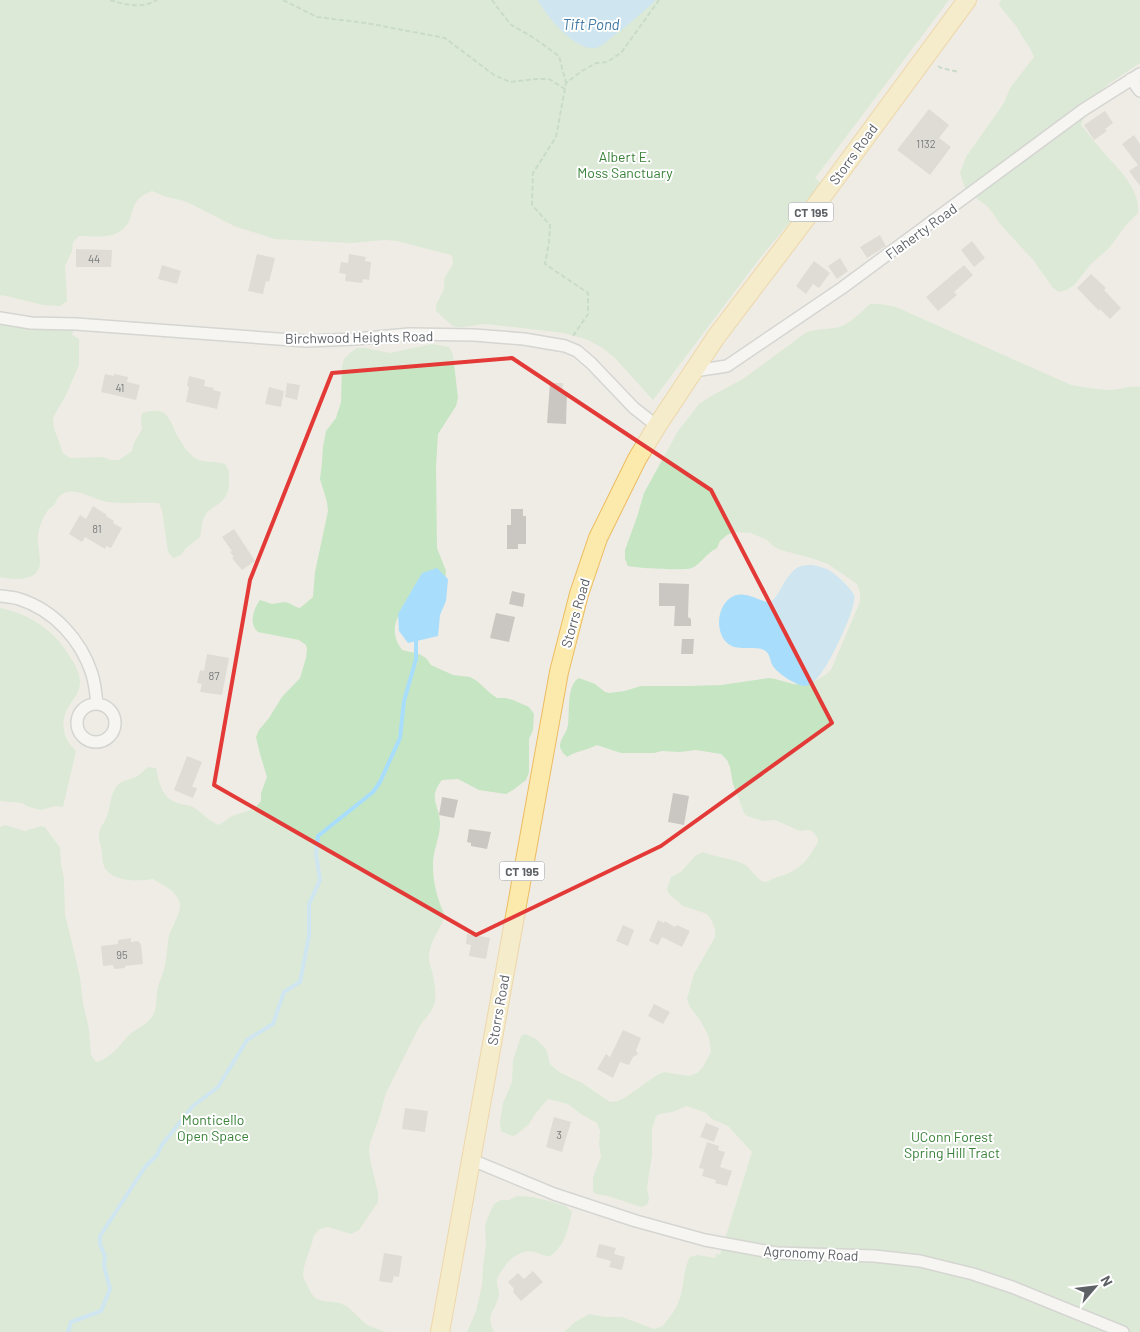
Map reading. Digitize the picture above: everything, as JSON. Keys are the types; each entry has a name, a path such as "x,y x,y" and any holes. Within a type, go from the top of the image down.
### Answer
{"main road":[{"name":"Storrs Road","path":"440,1332 559,672 579,594 598,538 637,459 716,337 967,0"}],"street":[{"name":"Flaherty Road","path":"694,371 727,366 842,288 1084,110 1136,76"},
{"path":"1136,76 1140,91"},
{"name":"Birchwood Heights Road","path":"0,318 31,323 76,324 306,341 409,334 474,335 524,339 566,346 577,351 634,408 657,426"},
{"path":"0,596 19,599 43,610 65,628 82,653 92,674 97,704"},
{"name":"Agronomy Road","path":"472,1160 554,1194 636,1221 705,1240 776,1253 874,1256 920,1260 1012,1287 1123,1332"}],"path":[{"path":"110,0 131,6 150,4 157,0"},
{"path":"283,0 317,17 366,23 445,38 494,75 510,82 549,79 565,89"},
{"path":"492,0 510,24 559,56 566,83 556,137 533,173 532,205 550,225 549,244 544,264 588,293 588,314 566,346"},
{"path":"566,83 596,63 607,62 621,53 659,0"},
{"path":"934,62 941,68 959,72"}],"highlighted area":[{"path":"512,358 711,490 832,723 661,846 476,935 214,785 250,580 332,373"}],"green space":[{"name":"Albert E. Moss Sanctuary","path":"0,0 949,0 815,178 822,184 760,258 653,400 614,357 588,340 564,333 485,324 454,327 436,311 437,303 444,287 445,277 453,262 451,255 397,241 385,240 351,243 275,239 234,226 184,201 152,191 138,200 126,226 118,233 107,236 79,236 73,242 72,251 65,266 67,301 60,306 43,305 0,296"},
{"path":"1001,0 1140,0 1140,63 1103,89 1095,105 1084,117 1081,125 1127,180 1136,195 1138,213 1126,225 1110,247 1091,264 1074,285 1067,290 1059,292 1053,288 1034,261 1001,225 987,206 965,188 960,173 966,157 1004,103 1010,88 1034,57 1016,26 999,5"},
{"name":"UConn Forest Spring Hill Tract","path":"870,304 896,307 1071,385 1107,390 1133,386 1140,387 1140,1332 564,1332 575,1322 589,1314 622,1317 654,1329 663,1326 678,1303 687,1262 690,1257 698,1255 715,1258 716,1254 720,1255 752,1152 728,1126 712,1119 706,1113 687,1106 656,1116 652,1129 652,1155 647,1187 649,1199 645,1206 641,1207 596,1194 593,1191 593,1177 601,1157 600,1131 597,1123 568,1104 548,1099 529,1124 516,1135 512,1136 501,1131 500,1122 503,1103 512,1082 513,1060 521,1036 525,1034 536,1039 545,1048 550,1064 559,1072 582,1083 610,1102 626,1097 664,1072 689,1076 697,1073 703,1067 711,1052 710,1043 708,1035 687,999 694,974 715,937 715,929 707,914 683,906 669,894 667,889 671,877 681,872 695,856 703,852 744,864 759,879 765,882 785,875 802,865 818,842 818,838 812,831 800,831 775,820 763,821 747,816 744,813 733,784 730,767 727,760 721,754 696,750 621,753 597,745 567,757 561,750 560,744 568,725 570,693 579,678 595,684 609,693 641,686 721,685 769,678 793,684 804,684 823,677 831,670 857,609 860,593 857,584 828,564 781,550 767,540 751,533 734,532 727,535 720,541 717,548 695,566 688,569 628,566 625,559 625,550 644,493 678,431 699,404 743,379 804,334 819,329 845,325"},
{"path":"0,320 74,328 72,335 79,339 79,365 53,419 54,428 63,453 70,458 103,457 119,460 132,451 142,429 142,413 156,411 165,414 186,449 198,460 225,464 229,471 229,488 226,496 207,512 203,520 200,537 186,548 181,555 173,558 168,552 162,510 159,503 108,502 80,493 69,492 59,497 41,522 38,538 40,562 36,573 19,579 0,577"},
{"name":"Monticello Open Space","path":"432,344 449,347 453,355 458,398 456,406 438,434 436,467 437,548 446,571 445,580 421,585 409,600 396,623 397,641 402,650 419,654 426,658 431,665 453,675 470,677 497,698 513,700 529,707 534,714 533,730 529,739 529,772 526,780 506,794 479,790 458,779 442,780 435,792 435,802 440,824 433,862 433,873 436,892 445,916 433,940 429,956 435,989 434,1003 430,1013 418,1029 386,1093 370,1143 370,1159 378,1193 378,1202 359,1230 351,1234 328,1227 320,1229 314,1235 304,1267 303,1276 315,1298 340,1303 348,1307 367,1325 386,1332 0,1332 0,827 5,825 25,831 41,826 45,827 60,848 64,878 65,914 80,977 89,1029 91,1055 96,1062 106,1058 128,1036 147,1023 154,1014 158,989 165,966 169,936 180,908 179,899 176,895 153,879 124,879 110,874 106,869 103,862 99,833 107,816 114,790 120,783 136,777 148,767 156,768 162,789 168,798 193,807 219,825 232,816 256,807 261,801 261,793 267,777 256,737 282,697 300,678 307,649 306,645 299,640 258,632 253,625 253,616 260,600 272,604 285,602 300,608 313,597 315,572 328,511 320,479 323,447 326,431 336,418 341,402 342,366 344,359 357,348 390,353"},
{"path":"0,608 31,619 41,625 57,639 78,672 80,679 79,689 66,712 63,724 65,736 76,751 63,807 55,806 41,810 22,803 0,801"},
{"path":"517,1196 533,1197 566,1206 572,1212 565,1237 550,1256 531,1251 518,1254 511,1260 501,1271 497,1280 499,1296 490,1318 494,1332 467,1332 476,1311 482,1285 487,1219 494,1204"}],"water":[{"name":"Tift Pond","path":"538,0 656,0 604,44 595,48 579,44 570,38 547,15"},
{"path":"812,565 827,569 838,577 854,595 854,601 837,646 826,666 815,681 805,686 792,682 779,672 773,666 768,653 764,650 734,647 728,644 720,632 719,617 724,604 735,596 747,595 768,602 772,601 794,570 801,566"},
{"path":"437,568 448,579 446,601 440,615 438,636 408,643 399,631 398,614 422,573"}],"building":[{"path":"929,109 949,125 939,138 951,147 930,175 897,150"},
{"path":"1105,111 1113,123 1105,129 1107,131 1094,140 1084,125"},
{"path":"1134,135 1140,144 1140,186 1129,171 1138,165 1122,144"},
{"path":"880,235 886,246 867,258 860,247"},
{"path":"972,241 985,258 974,267 961,250"},
{"path":"76,249 112,250 111,267 76,267"},
{"path":"257,254 275,258 269,282 266,281 263,294 248,291"},
{"path":"349,254 366,257 365,261 371,262 369,280 363,279 362,283 345,281 346,274 339,273 341,262 348,263"},
{"path":"840,258 848,271 837,279 828,266"},
{"path":"814,261 830,273 819,288 813,284 806,294 796,286"},
{"path":"162,265 181,271 177,284 158,279"},
{"path":"964,265 973,275 954,292 957,295 938,311 926,297"},
{"path":"1091,274 1106,288 1104,290 1121,308 1110,319 1100,309 1099,311 1077,288"},
{"path":"105,374 128,377 127,382 140,385 136,400 101,392"},
{"path":"189,376 205,380 204,386 221,392 217,409 186,402"},
{"path":"287,383 300,385 297,400 285,397"},
{"path":"550,383 563,383 562,393 567,393 566,424 547,423"},
{"path":"269,387 284,391 281,407 265,404"},
{"path":"93,506 122,528 111,548 106,546 105,549 85,537 82,542 69,534 80,515 86,519"},
{"path":"511,509 523,509 523,516 526,516 526,544 518,544 518,549 507,549 507,525 511,525"},
{"path":"234,529 255,561 242,570 232,558 234,557 230,552 232,551 222,537"},
{"path":"659,583 689,584 688,617 691,619 691,626 674,626 675,606 659,606"},
{"path":"512,591 525,594 523,607 509,604"},
{"path":"496,613 515,617 509,642 490,638"},
{"path":"682,639 694,639 693,654 681,654"},
{"path":"207,654 229,658 222,695 200,692 202,684 197,683 200,670 204,671"},
{"path":"187,756 202,762 192,787 197,788 193,798 174,790"},
{"path":"673,793 689,796 684,825 668,822"},
{"path":"442,797 458,800 454,818 439,815"},
{"path":"469,829 491,832 487,849 471,846 471,843 467,842"},
{"path":"658,920 690,931 682,947 662,937 658,945 649,941"},
{"path":"623,925 634,930 628,946 616,941"},
{"path":"467,934 490,938 486,959 469,956 471,945 466,944"},
{"path":"131,938 131,942 138,941 141,944 143,964 114,969 113,965 103,966 101,946 118,944 118,940"},
{"path":"654,1004 670,1012 663,1024 648,1016"},
{"path":"623,1030 641,1038 636,1050 638,1054 633,1057 629,1065 620,1062 613,1078 597,1069 606,1054 610,1057"},
{"path":"405,1108 428,1111 425,1132 402,1129"},
{"path":"554,1117 571,1122 562,1152 546,1147"},
{"path":"706,1123 719,1128 714,1142 700,1137"},
{"path":"707,1142 719,1146 718,1150 725,1152 720,1167 732,1171 727,1186 715,1183 716,1180 702,1176 704,1169 699,1168"},
{"path":"599,1244 616,1248 614,1254 625,1257 622,1270 609,1267 611,1261 596,1257"},
{"path":"384,1253 402,1256 399,1277 394,1276 392,1283 379,1281"},
{"path":"533,1271 543,1282 521,1301 513,1292 514,1289 508,1282 518,1273 524,1279"}],"waterway":[{"path":"68,1332 71,1322 101,1311 110,1289 104,1266 105,1256 100,1244 100,1236 145,1167 157,1155 161,1146 193,1106 218,1087 247,1040 273,1024 284,992 300,982 309,936 309,904 320,880 316,854 318,836 373,792 380,782 400,738 404,701 416,659 416,641"}]}
